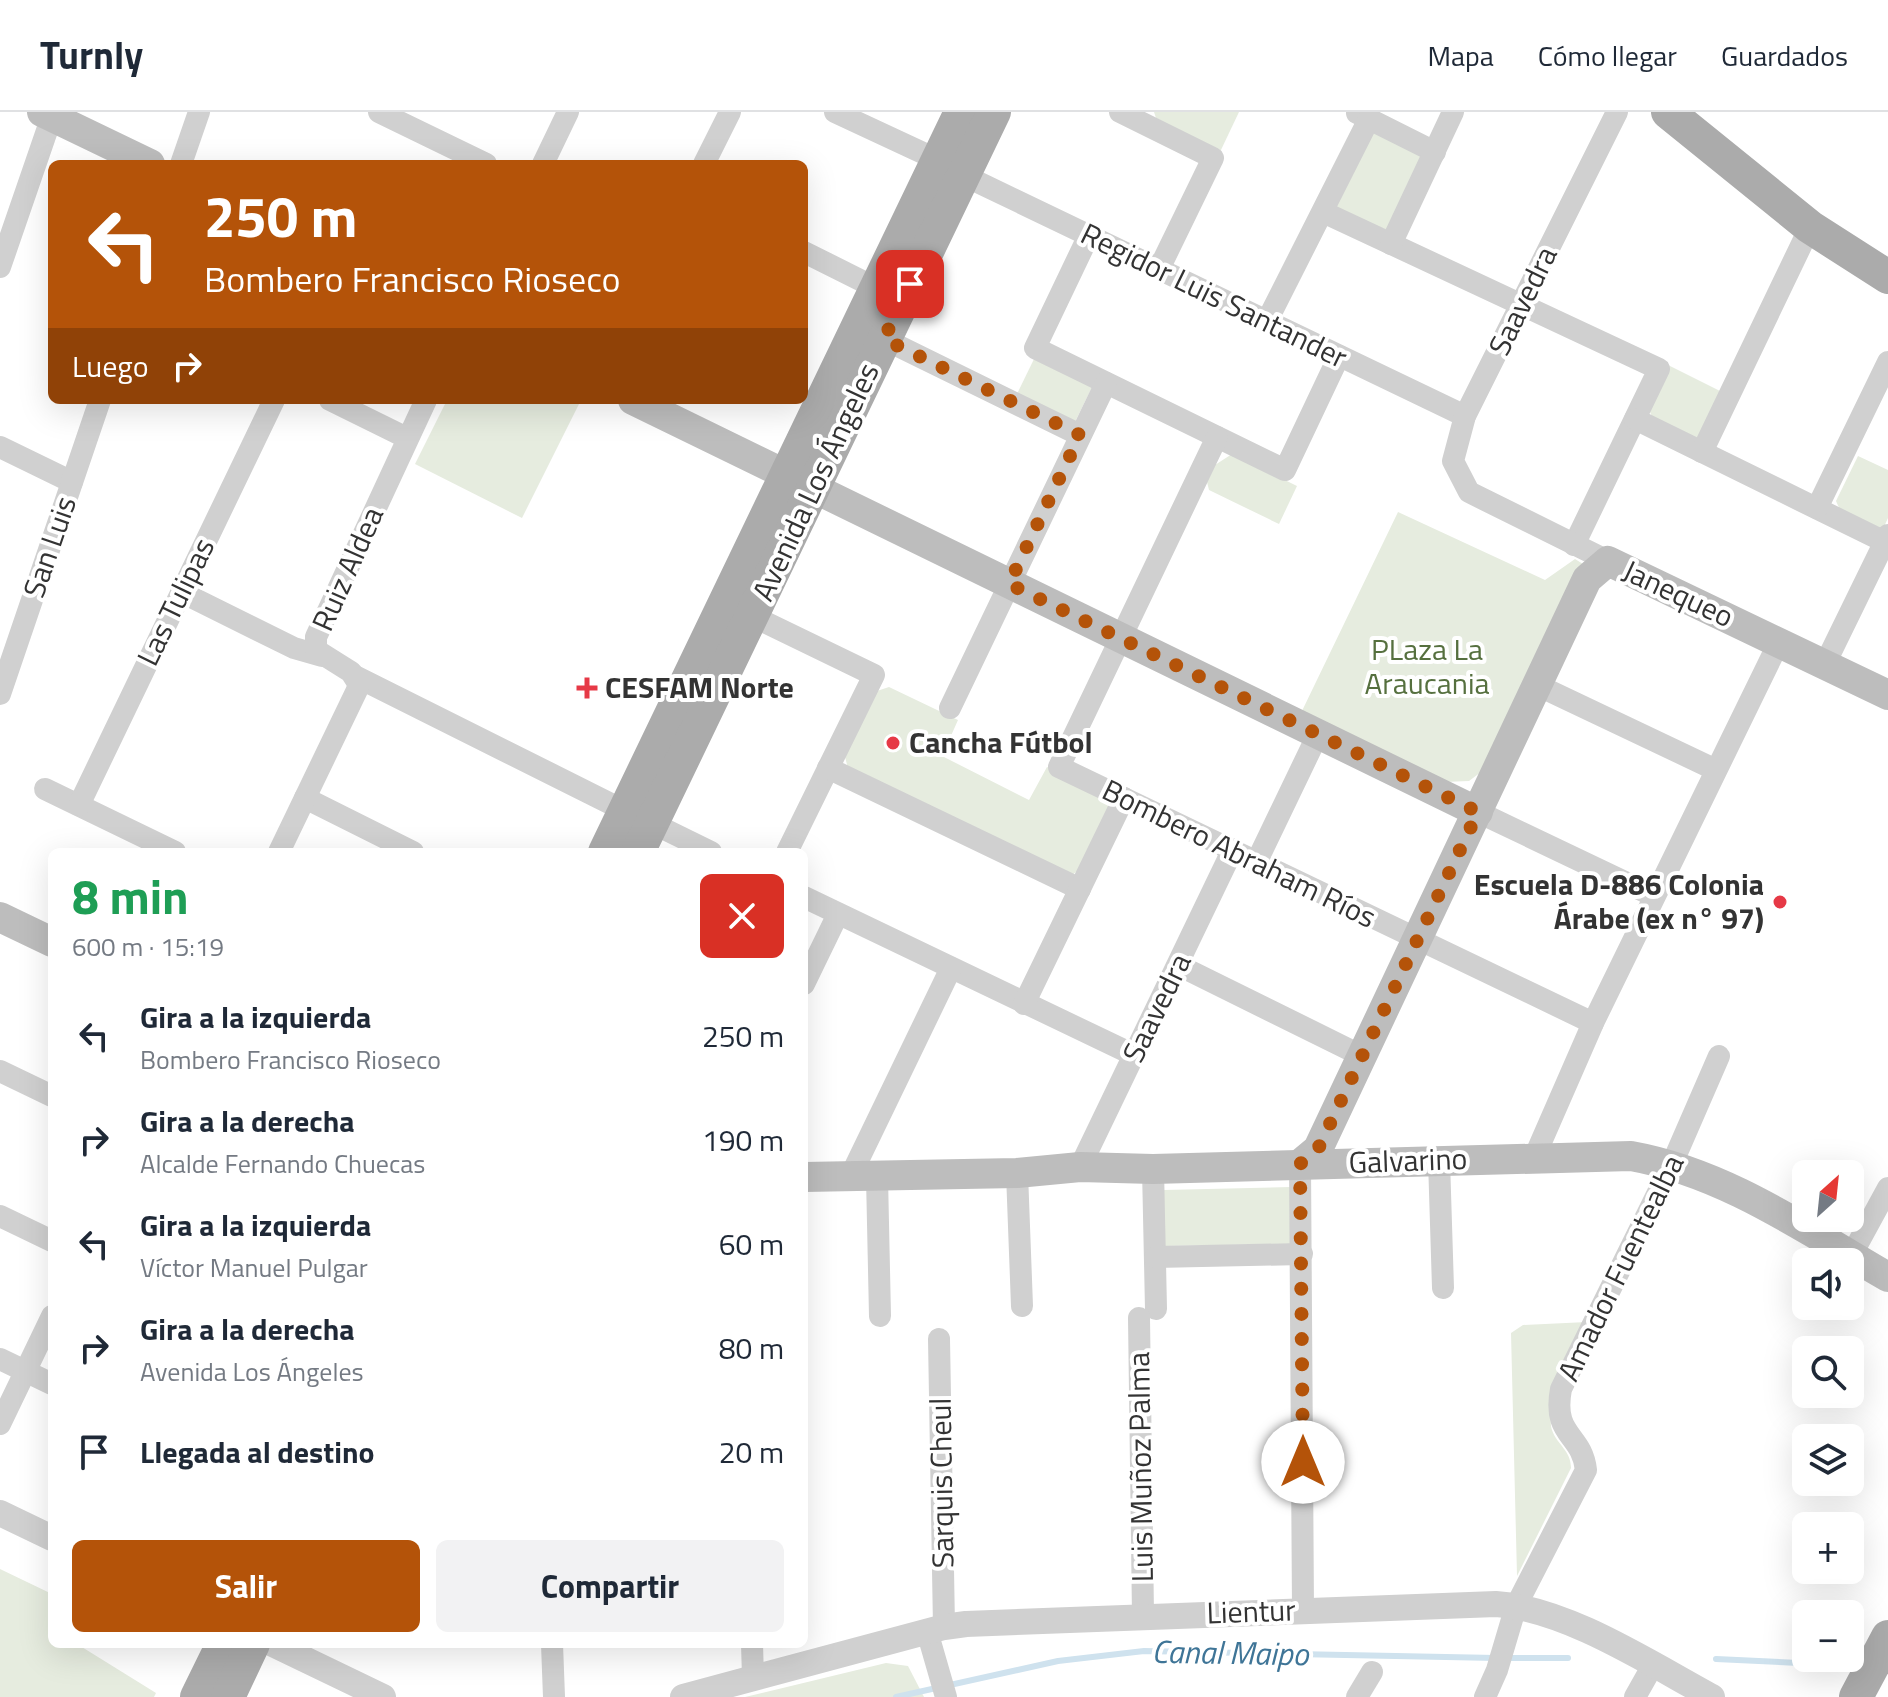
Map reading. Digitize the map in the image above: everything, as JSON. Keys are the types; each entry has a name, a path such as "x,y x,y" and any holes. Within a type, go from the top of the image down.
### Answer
{"main road":[{"name":"Avenida Los Ángeles","path":"638,829 799,481 884,339 951,167 961,112"},
{"name":"Avenida Los Ángeles","path":"611,848 638,829 752,616 799,481 876,288 951,167 994,112"},
{"path":"1668,112 1810,227 1888,277"},
{"path":"47,114 142,160"},
{"path":"647,404 1478,812"},
{"path":"1300,1164 1311,1158 1324,1135 1587,579 1608,561"},
{"name":"Janequeo","path":"1608,561 1888,695"},
{"path":"0,917 48,940"},
{"path":"1324,1135 1322,1156 1339,1163"},
{"name":"Galvarino","path":"808,1177 1607,1154 1672,1164 1722,1183 1837,1248"},
{"name":"Galvarino","path":"1864,1263 1888,1277"},
{"path":"1856,1697 1888,1637"},
{"path":"197,1697 221,1648"},
{"path":"228,1697 251,1648"}],"street":[{"path":"182,160 199,112"},
{"path":"379,112 478,160"},
{"path":"545,160 568,112"},
{"path":"706,160 730,112"},
{"name":"Regidor Luis Santander","path":"835,112 1465,416"},
{"path":"1391,244 1453,112"},
{"name":"Saavedra","path":"1469,492 1453,461 1465,416 1617,112"},
{"path":"0,267 47,114"},
{"path":"1134,115 1213,158 1159,269"},
{"path":"1267,321 1323,212 1362,115 1435,152"},
{"path":"1323,212 1659,369 1574,545"},
{"path":"1702,452 1810,227"},
{"path":"1089,235 1035,348 1285,470 1339,356"},
{"path":"808,254 876,288"},
{"path":"884,339 1080,435"},
{"path":"1817,508 1888,362"},
{"path":"950,708 1106,383"},
{"name":"San Luis","path":"0,694 99,404"},
{"name":"Las Tulipas","path":"79,805 272,404"},
{"path":"338,404 407,438"},
{"name":"Ruiz Aldea","path":"281,848 357,690 355,676 316,650 316,637 424,404"},
{"path":"1635,419 1817,508 1886,538 1825,664"},
{"path":"1121,638 1217,437"},
{"path":"0,447 72,482"},
{"name":"Janequeo","path":"1469,492 1608,561"},
{"path":"181,592 294,648 322,656"},
{"path":"752,616 874,675 789,848"},
{"name":"Bombero Abraham Ríos","path":"1121,638 1059,767 1593,1023"},
{"path":"1534,1158 1593,1023 1779,642"},
{"path":"355,676 638,829 698,848"},
{"path":"1537,685 1716,770"},
{"path":"1256,863 1318,734"},
{"path":"828,768 1080,889"},
{"path":"45,789 167,848"},
{"path":"305,798 405,848"},
{"path":"1024,1004 1124,798"},
{"path":"1478,812 1654,896"},
{"name":"Saavedra","path":"1080,1167 1233,849"},
{"path":"808,899 1134,1055"},
{"path":"808,976 838,914"},
{"path":"1178,965 1362,1056"},
{"path":"880,1316 864,1176 951,968"},
{"name":"Amador Fuentealba","path":"1516,1606 1586,1470 1584,1455 1563,1429 1557,1409 1561,1389 1672,1164 1719,1056"},
{"path":"0,1071 48,1094"},
{"path":"1439,1160 1443,1288"},
{"path":"1300,1164 1303,1610"},
{"name":"Luis Muñoz Palma","path":"1143,1615 1147,1314 1155,1257 1153,1169"},
{"path":"1017,1173 1022,1306"},
{"path":"1855,1248 1888,1188"},
{"path":"0,1216 48,1239"},
{"path":"1155,1257 1302,1254"},
{"path":"0,1424 48,1324"},
{"name":"Sarquis Cheul","path":"939,1339 936,1629 943,1688"},
{"path":"0,1359 48,1382"},
{"path":"0,1513 48,1536"},
{"path":"1485,1697 1497,1670 1516,1606"},
{"name":"Lientur","path":"683,1697 936,1629 1143,1615 1516,1606 1596,1636 1712,1697"},
{"path":"281,1648 383,1697"},
{"path":"552,1648 554,1697"},
{"path":"752,1648 753,1677"},
{"path":"1635,1697 1653,1665"},
{"path":"1357,1697 1372,1672"}],"green space":[{"path":"1154,112 1239,112 1220,152 1156,118"},
{"path":"1376,130 1420,152 1423,167 1391,231 1338,214 1336,204 1369,133"},
{"path":"1034,359 1092,387 1074,424 1016,396"},
{"path":"1668,365 1720,391 1696,441 1653,420 1649,409"},
{"path":"445,404 579,404 522,518 415,464"},
{"path":"1232,454 1297,486 1279,524 1209,490 1207,482 1215,465"},
{"path":"1858,456 1888,470 1888,518 1882,531 1840,510 1836,501"},
{"name":"PLaza La Araucania","path":"1398,512 1545,580 1575,559 1583,564 1481,772 1469,781 1444,782 1301,713"},
{"path":"889,687 958,720 942,756 1029,800 1047,767 1104,794 1109,808 1079,870 1068,878 849,772 845,757 877,691"},
{"path":"1291,1187 1292,1244 1164,1246 1164,1190"},
{"path":"1587,1322 1557,1392 1551,1420 1552,1430 1569,1457 1571,1468 1517,1576 1511,1333 1523,1325"},
{"path":"0,1569 48,1592 48,1648 83,1648 156,1693 154,1697 0,1697"},
{"path":"886,1663 908,1666 924,1697 745,1697"}],"waterway":[{"name":"Canal Maipo","path":"896,1697 1058,1661 1144,1651 1496,1658"},
{"name":"Canal Maipo","path":"1507,1658 1568,1658"},
{"name":"Canal Maipo","path":"1716,1659 1792,1663"}],"place":[{"name":"CESFAM Norte","path":"587,688"},
{"name":"Cancha Fútbol","path":"893,743"},
{"name":"Escuela D-886 Colonia Árabe (ex n° 97)","path":"1780,902"}],"route":[{"path":"910,284 884,339 1080,435 1009,584 1478,812 1318,1149 1311,1158 1300,1164 1303,1462"}]}
